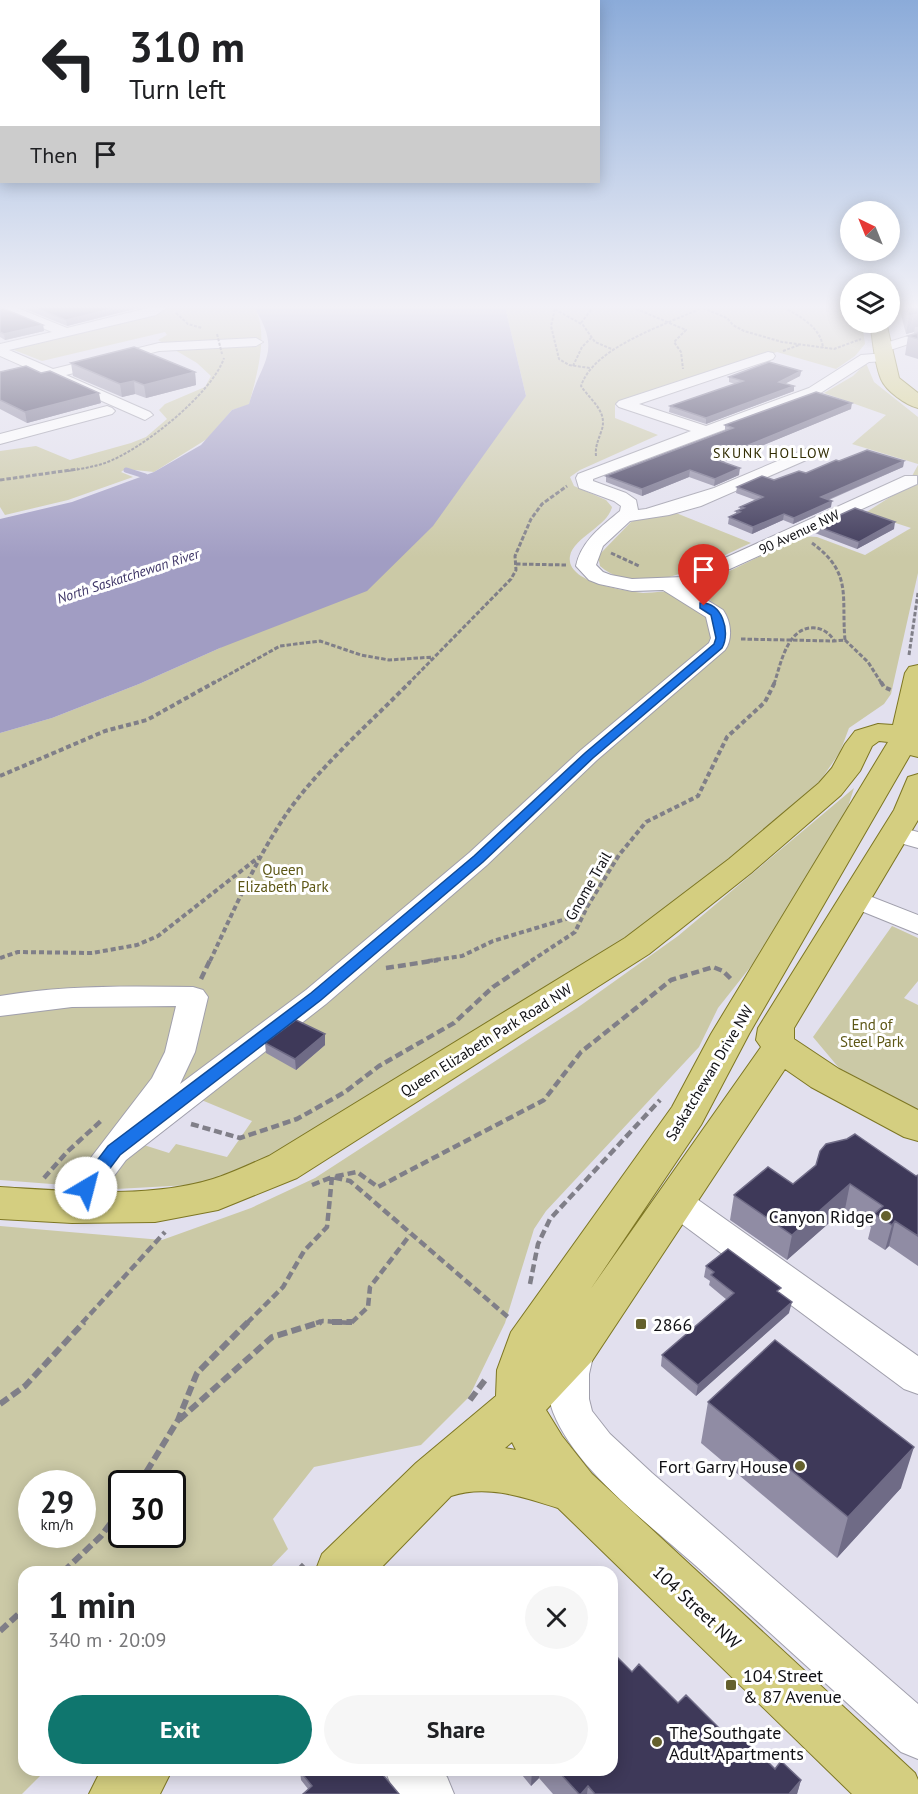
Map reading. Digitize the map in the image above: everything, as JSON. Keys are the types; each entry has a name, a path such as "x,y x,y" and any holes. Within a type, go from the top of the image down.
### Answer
{"main road":[{"path":"903,391 918,402"},
{"name":"Queen Elizabeth Park Road NW","path":"0,1203 72,1207 155,1206 218,1194 283,1167 637,946 685,911 830,789 864,738 881,733 905,699"},
{"name":"Saskatchewan Drive NW","path":"504,1390 519,1379 527,1346 675,1106 730,1034 760,988 905,699"},
{"path":"912,813 854,898 776,1028 775,1040 780,1048 825,1078 918,1127"},
{"path":"675,1106 780,1048"},
{"path":"328,1564 434,1479 504,1390 576,1347 780,1048"},
{"name":"104 Street NW","path":"504,1390 574,1490 894,1794"},
{"path":"434,1479 470,1468 495,1469 521,1473 574,1490"},
{"path":"119,1794 137,1776"}],"street":[{"path":"90,391 145,415"},
{"path":"664,391 624,404 707,431"},
{"path":"575,483 591,472 814,391"},
{"path":"0,439 107,411"},
{"path":"625,516 640,517 712,495 814,451"},
{"name":"90 Avenue NW","path":"672,584 790,536 911,480"},
{"path":"114,1150 316,997 478,859 589,755 718,646 722,638 716,614 672,584 632,585 606,580 596,576 586,566 586,556 593,546 630,509 626,500 575,483"},
{"path":"854,898 918,925"},
{"path":"0,1005 74,996 193,997 180,1052 165,1083 72,1207"},
{"path":"675,1201 918,1377"},
{"path":"576,1347 570,1370 569,1401 578,1422 594,1444 637,1486 918,1735"},
{"path":"414,1776 430,1794"}],"path":[{"path":"0,480 107,463 134,448 201,391"},
{"path":"585,391 600,409 604,420 603,432 595,449 596,460"},
{"path":"193,997 260,857 286,814 315,779 510,579 516,570 515,556 531,519 542,504 575,483"},
{"path":"790,536 814,543 837,563 844,585 842,620 845,640 905,699"},
{"path":"593,546 634,563 672,584"},
{"path":"516,564 586,566"},
{"path":"905,699 918,593"},
{"path":"788,642 805,628 818,628 831,635 834,641"},
{"path":"722,638 788,642 845,640"},
{"path":"0,776 105,731 147,720 280,646 320,641 361,654 390,660 434,657"},
{"name":"Gnome Trail","path":"158,1115 240,1138 297,1119 345,1092 379,1066 454,1023 493,987 575,933 587,907 619,855 646,822 698,796 727,737 765,702 774,684 788,642"},
{"path":"0,958 18,952 92,953 137,945 158,936 260,857"},
{"path":"342,975 462,956 494,941 566,918 587,907"},
{"path":"148,1470 178,1420 197,1373 283,1287 304,1251 327,1227 332,1177 357,1172 378,1187 393,1181 543,1100 581,1052 671,980 713,967 723,970 735,982"},
{"path":"528,1287 538,1244 550,1219 675,1106"},
{"path":"350,1181 512,1321 515,1313"},
{"path":"0,1404 25,1386 170,1227"},
{"path":"178,1420 272,1337 323,1321 351,1323 368,1307 370,1287 411,1234"},
{"path":"465,1405 476,1393 504,1390"},
{"path":"69,1566 108,1527"},
{"path":"0,1631 18,1614"}],"green space":[{"path":"196,391 253,391 249,405 232,410 207,439 154,472 125,469 121,472 133,477 68,500 5,515 0,507 0,451 36,446 70,460 131,443 146,437 167,419 159,410 165,404"},
{"name":"Queen Elizabeth Park","path":"525,391 659,391 615,405 615,418 658,435 580,470 570,477 574,486 606,500 612,507 604,520 573,549 570,556 571,565 577,573 598,584 643,593 667,592 727,618 709,599 704,588 713,579 802,536 817,537 865,555 911,528 865,513 906,487 918,465 918,573 891,694 884,704 849,728 840,752 820,781 713,873 611,954 269,1160 207,1184 116,1189 0,1180 0,733 52,718 139,684 220,648 526,396","holes":["187,1094 252,1121 227,1157 176,1144 169,1153 128,1140"]},
{"path":"828,391 885,391 918,417 918,464 852,444 886,415 824,393"},
{"path":"666,509 751,543 696,568 655,580 636,581 617,576 600,566 598,556 631,522"},
{"path":"854,788 844,819 771,941 718,1008 699,1047 546,1211 534,1229 505,1323 469,1397 421,1445 314,1467 273,1519 288,1549 272,1566 18,1566 18,1776 40,1776 22,1794 0,1794 0,1226 162,1240 251,1208 315,1178 577,1008 678,936"},
{"name":"End of Steel Park","path":"892,926 918,938 918,981 904,998 918,1005 918,1110 839,1068 813,1037"}],"water":[{"name":"North Saskatchewan River","path":"253,391 525,391 526,396 433,526 367,591 220,648 139,684 52,718 0,733 0,519 72,502 154,472 201,445 232,410 249,404"}],"building":[{"path":"0,391 94,391 99,393 25,412 0,400"},
{"path":"715,391 781,391 706,418 670,406"},
{"path":"816,392 852,403 714,459 740,468 715,479 690,470 642,489 606,476 733,428 725,425"},
{"path":"867,450 904,461 821,497 832,501 794,518 784,514 753,527 729,517 744,508 740,507 763,497 737,487 762,476 774,480 799,471 806,473"},
{"path":"855,508 895,522 859,542 816,526"},
{"path":"296,1020 325,1034 295,1059 265,1043"},
{"path":"855,1134 916,1176 918,1175 918,1236 895,1221 892,1225 874,1214 883,1206 850,1184 792,1235 734,1195 768,1167 793,1184 816,1165 820,1151 826,1144 847,1139"},
{"path":"728,1249 781,1288 777,1291 792,1302 698,1385 662,1355 734,1293 711,1275 714,1272 706,1266"},
{"path":"775,1340 914,1447 848,1517 708,1402"},
{"name":"The Southgate Adult Apartments","path":"618,1658 632,1672 639,1664 678,1703 686,1695 728,1737 735,1729 775,1769 781,1761 801,1780 789,1794 595,1794 588,1786 579,1794 562,1776 618,1776"},
{"path":"304,1776 384,1776 399,1794 303,1794 312,1786"}],"waterway":[{"path":"129,471 126,470 145,476"}],"place":[{"name":"Canyon Ridge","path":"886,1216"},
{"name":"2866","path":"641,1324"},
{"name":"Fort Garry House","path":"800,1466"},
{"name":"104 Street & 87 Avenue","path":"731,1685"},
{"name":"The Southgate Adult Apartments","path":"657,1742"}],"district":[{"name":"SKUNK HOLLOW","path":"772,453"}],"route":[{"path":"86,1188 114,1150 316,997 478,859 589,755 718,646 722,638 716,614 704,606"}]}
